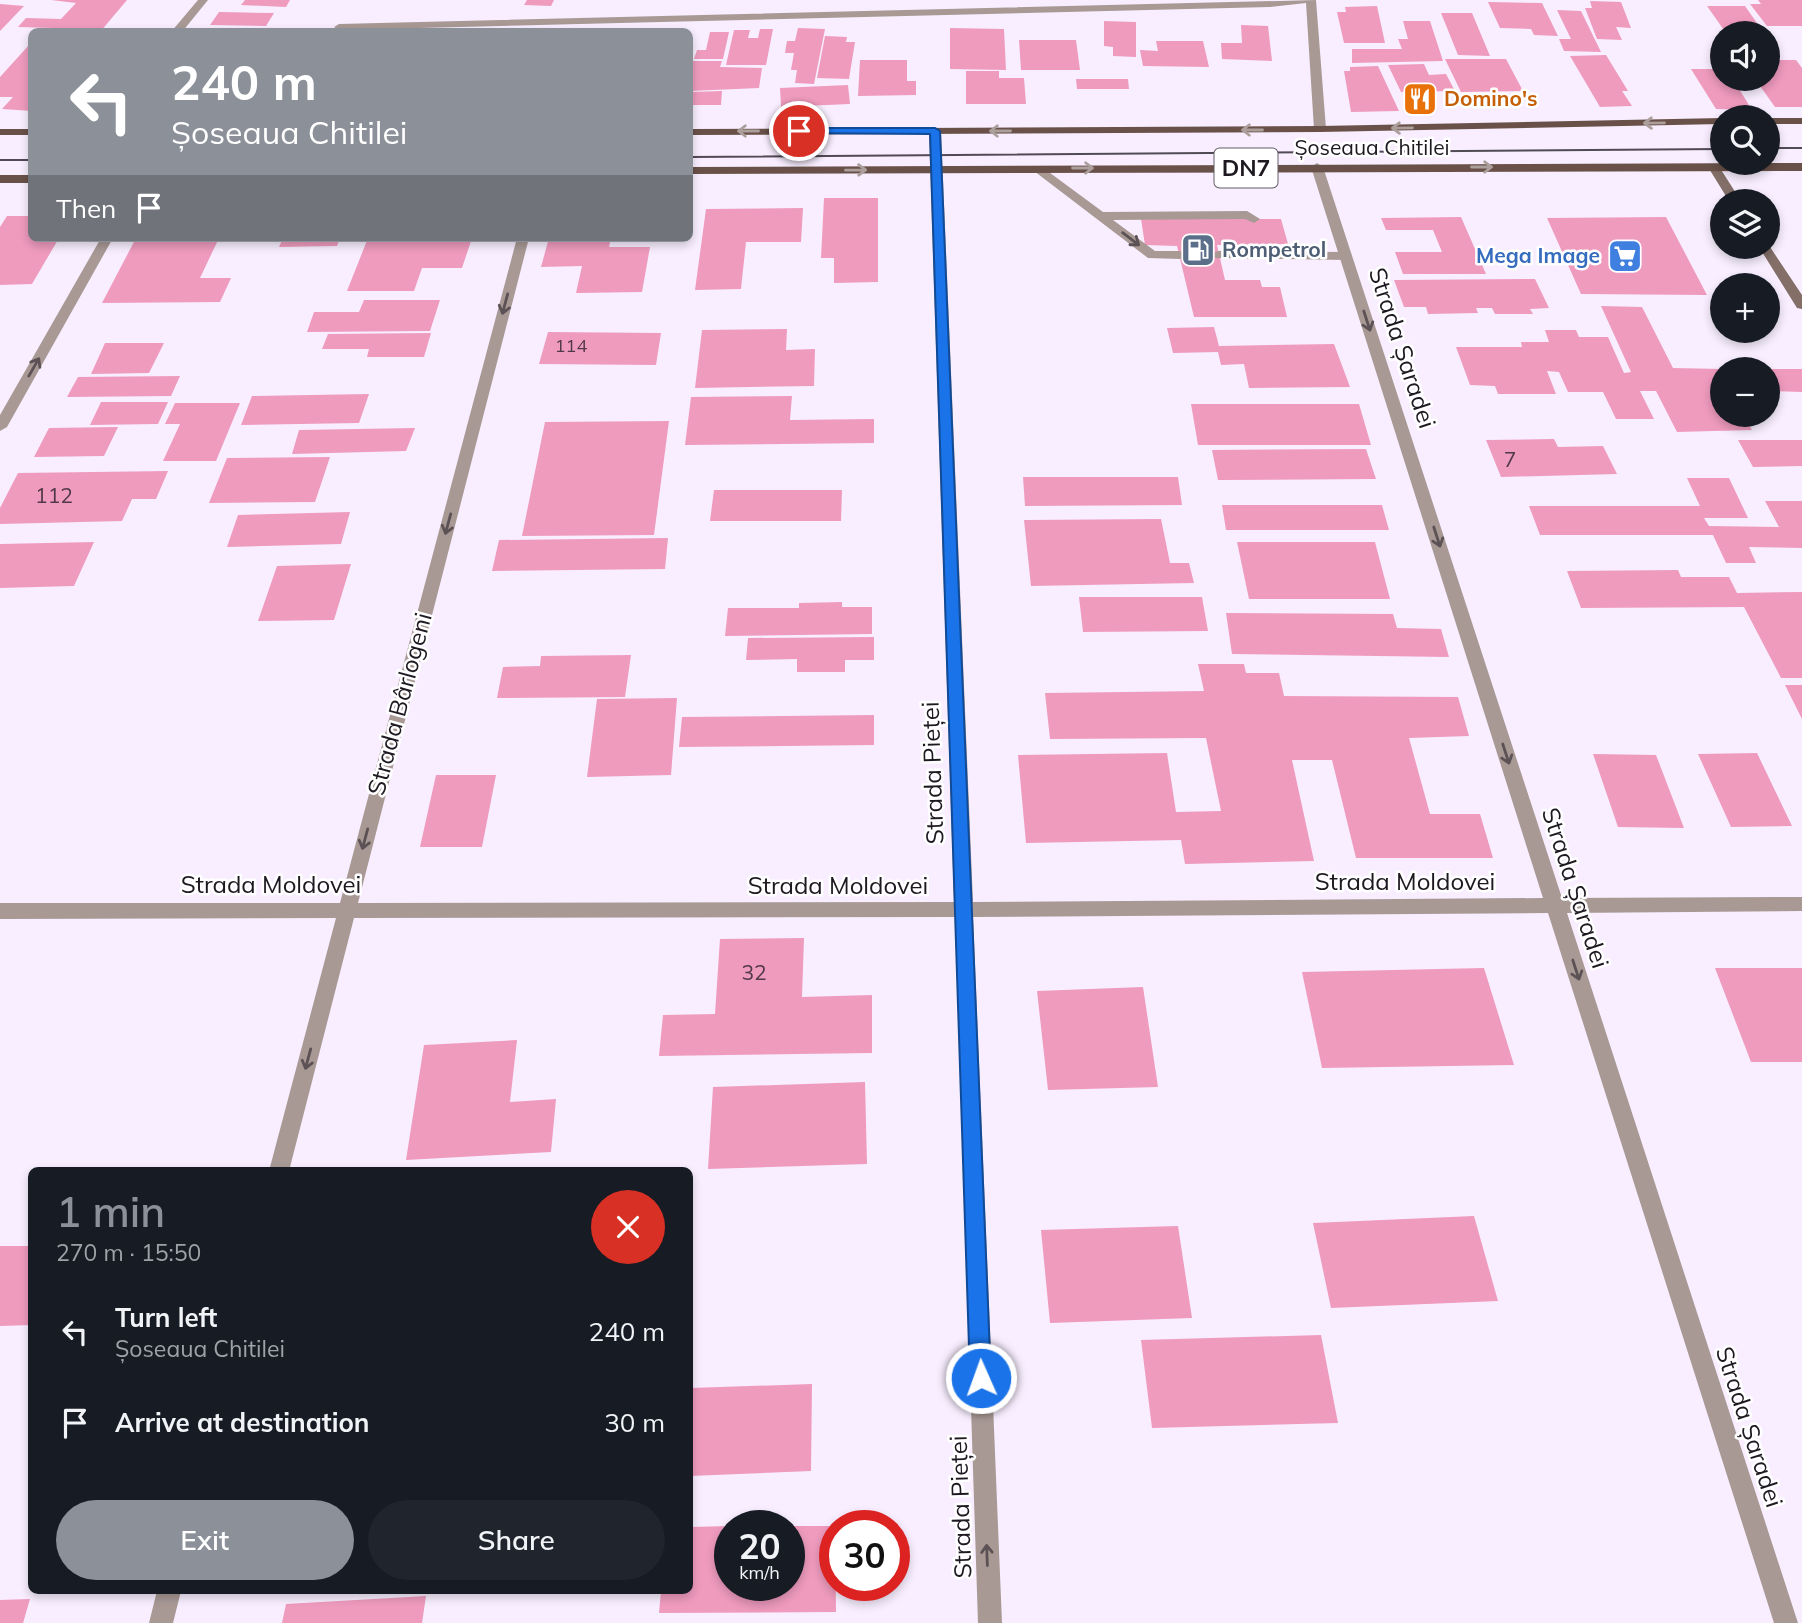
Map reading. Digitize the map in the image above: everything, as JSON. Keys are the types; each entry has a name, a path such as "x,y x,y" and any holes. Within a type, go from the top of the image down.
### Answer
{"main road":[{"name":"Șoseaua Chitilei","path":"693,132 1320,129 1710,121"},
{"path":"1780,121 1802,121"},
{"path":"0,132 28,132"},
{"name":"Șoseaua Chitilei","path":"693,172 1710,167"},
{"name":"Șoseaua Chitilei","path":"1780,167 1802,167"},
{"path":"0,179 28,179"}],"street":[{"path":"179,28 203,0"},
{"path":"338,27 1270,4 1308,0 1320,129"},
{"name":"Strada Pieței","path":"935,131 990,1623"},
{"name":"Strada Șaradei","path":"1317,167 1786,1623"},
{"path":"1038,169 1152,255 1180,255"},
{"path":"1100,216 1247,215 1254,219"},
{"path":"1287,240 1311,255"},
{"path":"0,427 105,242"},
{"name":"Strada Bârlogeni","path":"280,1167 522,242"},
{"path":"1219,255 1346,256"},
{"path":"1773,259 1802,305"},
{"name":"Strada Moldovei","path":"0,911 962,910 1802,904"},
{"path":"161,1623 168,1594"}],"building":[{"path":"51,0 127,0 103,28 18,27 26,18 61,19 76,3"},
{"path":"245,0 290,0 286,7 241,5"},
{"path":"527,0 554,0 551,6 524,5"},
{"path":"1758,0 1802,0 1802,26 1780,26 1780,21 1763,21 1750,4 1761,4"},
{"path":"1590,1 1621,2 1631,28 1616,27 1622,40 1597,39 1585,8 1592,8"},
{"path":"1488,2 1542,3 1558,36 1534,35 1531,29 1500,28"},
{"path":"0,4 24,6 0,31"},
{"path":"1377,6 1385,43 1344,43 1337,12 1346,12 1345,7"},
{"path":"1707,6 1745,6 1756,21 1718,21"},
{"path":"1557,10 1581,11 1601,52 1564,51 1559,39 1571,39"},
{"path":"219,12 274,13 266,26 210,25"},
{"path":"1441,13 1472,13 1490,56 1458,55"},
{"path":"1104,21 1136,22 1136,57 1113,56 1113,47 1104,46"},
{"path":"1403,21 1430,21 1443,61 1352,63 1352,49 1402,49 1398,39 1408,39"},
{"path":"1241,25 1268,26 1272,61 1222,59 1221,43 1242,43"},
{"path":"798,28 825,29 814,84 795,83 797,70 791,70 794,53 785,53 787,41 795,41"},
{"path":"950,28 1004,29 1006,70 950,69"},
{"path":"760,29 773,29 766,65 726,65 734,30 750,30 748,38 758,38"},
{"path":"710,32 729,32 723,59 694,59 697,50 706,50"},
{"path":"825,36 847,37 846,42 855,42 849,79 817,78"},
{"path":"1019,40 1076,40 1080,70 1021,70"},
{"path":"1156,41 1203,41 1209,67 1143,66 1140,50 1158,51"},
{"path":"28,46 28,111 2,109 13,97 0,97 0,77"},
{"path":"1606,55 1628,91 1622,91 1632,106 1600,107 1570,56"},
{"path":"1445,59 1506,59 1523,91 1461,92"},
{"path":"860,60 907,60 907,81 916,81 916,95 858,96"},
{"path":"1780,60 1796,60 1802,68 1802,107 1774,105 1764,91 1780,91"},
{"path":"693,61 722,61 720,67 762,68 759,88 693,91"},
{"path":"1424,64 1429,75 1446,74 1455,91 1401,92 1388,65"},
{"path":"1378,66 1399,111 1351,112 1344,71 1350,71 1350,67"},
{"path":"1691,69 1710,69 1710,91 1740,91 1749,105 1714,105"},
{"path":"966,71 999,71 999,78 1024,78 1026,104 966,104"},
{"path":"1076,79 1128,79 1129,89 1077,89"},
{"path":"848,85 850,104 781,107 780,88"},
{"path":"722,91 721,105 693,105 693,92"},
{"path":"824,198 878,198 878,282 834,283 834,258 821,258"},
{"path":"803,208 801,242 746,242 741,289 695,290 706,209"},
{"path":"7,216 28,216 28,242 57,242 32,284 0,285 0,227"},
{"path":"1461,217 1486,274 1403,274 1395,252 1442,252 1433,230 1386,230 1381,218"},
{"name":"Mega Image","path":"1666,217 1707,295 1581,294 1547,218"},
{"name":"Rompetrol","path":"1141,219 1281,219 1288,244 1217,245 1225,280 1260,280 1262,287 1280,287 1287,317 1194,317 1177,246 1145,245"},
{"path":"134,242 217,242 200,278 231,278 220,302 102,303"},
{"path":"281,242 338,242 337,246 279,247"},
{"path":"366,242 471,242 462,268 422,268 414,291 347,291"},
{"path":"548,242 610,242 609,247 650,247 642,292 576,293 582,266 541,267"},
{"path":"1535,279 1549,308 1530,309 1533,314 1495,314 1492,308 1476,308 1478,313 1428,314 1426,307 1404,307 1394,280"},
{"path":"364,300 440,300 430,331 307,332 314,312 359,312"},
{"path":"1601,306 1642,307 1673,368 1710,369 1710,427 1750,427 1752,430 1677,432 1656,391 1640,391 1654,419 1616,419 1603,392 1568,392 1559,372 1547,371 1556,394 1498,394 1495,386 1470,385 1456,347 1522,347 1521,342 1549,342 1545,330 1576,330 1579,337 1608,337 1624,373 1631,372"},
{"path":"1214,327 1219,346 1334,344 1350,387 1249,388 1244,364 1221,365 1218,352 1173,353 1167,328"},
{"path":"787,329 786,350 815,349 814,386 695,388 702,330"},
{"path":"548,332 661,333 656,365 539,364"},
{"path":"431,333 424,357 367,357 369,349 322,349 328,334"},
{"path":"105,343 164,343 149,373 91,374"},
{"path":"1780,369 1802,369 1802,392 1780,391"},
{"path":"180,376 171,396 67,397 78,377"},
{"path":"369,394 359,423 241,425 252,396"},
{"path":"792,396 790,420 874,419 874,443 685,445 691,397"},
{"path":"101,402 168,402 158,424 90,425"},
{"path":"175,403 240,403 216,461 163,461 180,424 165,424"},
{"path":"1191,404 1359,404 1371,445 1198,445"},
{"path":"669,421 654,535 522,536 545,422"},
{"path":"118,427 104,456 34,457 49,428"},
{"path":"415,428 406,451 292,454 299,430"},
{"path":"1554,439 1558,447 1603,446 1617,474 1501,477 1486,440"},
{"path":"1738,440 1802,440 1802,466 1753,467"},
{"path":"1366,449 1376,479 1218,480 1212,450"},
{"path":"330,457 315,502 209,503 227,458"},
{"path":"168,471 156,499 132,499 122,521 0,524 0,508 18,473"},
{"path":"1023,477 1178,477 1182,505 1025,506"},
{"path":"1687,478 1729,478 1748,518 1704,518 1709,526 1779,527 1765,501 1802,501 1802,548 1749,547 1756,563 1726,563 1713,535 1540,535 1529,506 1700,506"},
{"path":"714,490 842,490 841,521 710,521"},
{"path":"1222,505 1382,505 1389,530 1226,530"},
{"path":"350,512 341,544 227,547 238,515"},
{"path":"1161,519 1170,563 1189,563 1194,583 1031,586 1024,520"},
{"path":"668,538 665,569 492,571 499,540"},
{"path":"94,542 74,586 0,588 0,544"},
{"path":"1237,542 1375,542 1390,599 1249,599"},
{"path":"351,564 334,620 258,621 277,566"},
{"path":"1678,570 1681,577 1729,577 1737,593 1802,592 1802,678 1781,678 1744,607 1581,608 1567,571"},
{"path":"1079,597 1202,597 1208,631 1083,632"},
{"path":"842,602 842,607 872,607 872,634 725,636 728,608 799,608 799,603"},
{"path":"1226,613 1393,614 1397,628 1441,629 1449,657 1232,654"},
{"path":"874,637 874,660 845,660 845,672 797,672 797,659 746,660 748,638"},
{"path":"631,655 625,697 497,698 503,667 540,666 541,656"},
{"path":"1198,664 1244,664 1246,673 1279,673 1284,696 1458,697 1469,736 1409,738 1430,814 1480,814 1493,858 1356,858 1332,760 1292,760 1314,861 1185,864 1181,840 1026,843 1018,755 1167,753 1176,812 1221,811 1206,738 1050,739 1045,693 1204,691"},
{"path":"1785,685 1802,685 1802,719"},
{"path":"677,698 671,775 587,777 597,699"},
{"path":"874,715 874,745 679,747 682,717"},
{"path":"1757,753 1792,826 1731,827 1698,754"},
{"path":"1593,754 1656,755 1684,828 1618,827"},
{"path":"436,775 496,775 482,847 420,847"},
{"path":"804,938 802,997 872,995 872,1053 659,1056 663,1015 715,1014 720,939"},
{"path":"1484,968 1514,1065 1322,1068 1302,972"},
{"path":"1715,968 1802,968 1802,1062 1751,1062"},
{"path":"1143,987 1158,1087 1048,1090 1037,991"},
{"path":"517,1040 510,1102 556,1099 551,1152 406,1160 424,1045"},
{"path":"865,1082 867,1164 708,1169 713,1087"},
{"path":"1474,1216 1498,1301 1331,1308 1313,1223"},
{"path":"1178,1226 1192,1318 1050,1323 1041,1230"},
{"path":"0,1246 28,1246 28,1325 0,1326"},
{"path":"1321,1335 1338,1423 1152,1428 1141,1340"},
{"path":"812,1384 811,1471 693,1476 693,1388"},
{"path":"714,1526 714,1601 805,1601 805,1526 819,1526 819,1601 836,1601 836,1612 659,1613 661,1594 693,1594 693,1527"},
{"path":"426,1596 422,1623 282,1623 286,1604"},
{"path":"30,1599 23,1623 0,1623 0,1600"}],"tram line":[{"path":"1780,148 1802,148"},
{"path":"693,157 1710,149"},
{"path":"0,160 28,160"}],"place":[{"name":"Domino's","path":"1420,99"},
{"name":"Rompetrol","path":"1198,250"},
{"name":"Mega Image","path":"1625,256"}],"route":[{"path":"799,131 935,131 981,1378"}]}
